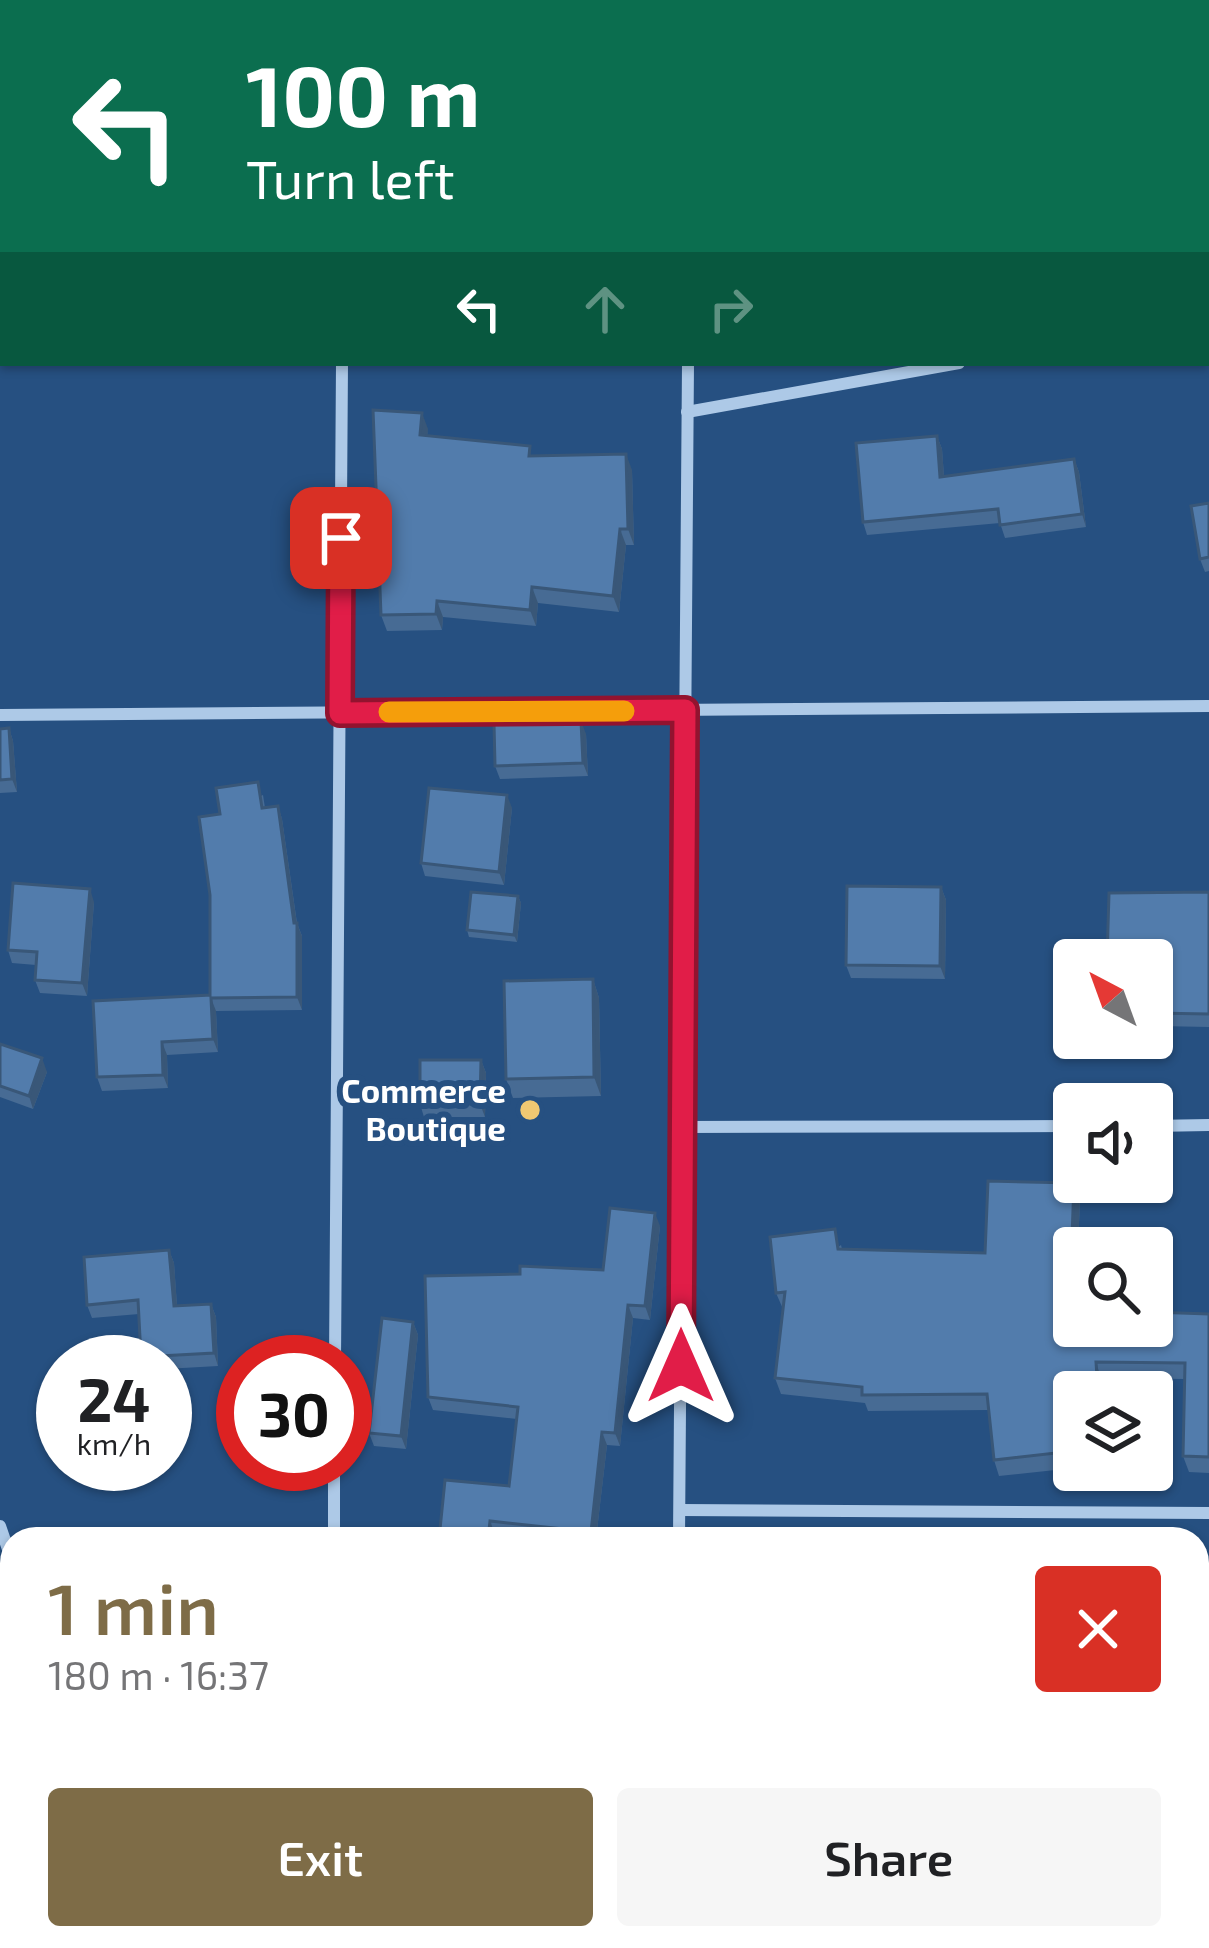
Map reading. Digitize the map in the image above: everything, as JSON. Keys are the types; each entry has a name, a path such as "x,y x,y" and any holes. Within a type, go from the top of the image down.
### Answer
{"street":[{"path":"335,1335 342,366"},
{"path":"680,1527 688,366"},
{"path":"687,412 925,366"},
{"path":"0,716 1209,706"},
{"path":"1173,1126 1209,1125"},
{"path":"682,1127 1053,1126"},
{"path":"334,1491 334,1527"},
{"path":"680,1510 1209,1514"}],"building":[{"path":"373,410 422,413 420,435 530,446 529,456 626,454 628,529 620,529 613,596 532,587 530,610 437,601 436,614 381,615"},
{"path":"937,436 940,477 1074,459 1082,514 1000,525 998,509 863,522 856,443"},
{"path":"1209,503 1209,557 1200,559 1191,506"},
{"path":"581,721 583,763 495,766 494,724"},
{"path":"9,728 12,779 0,780 0,729"},
{"path":"258,782 262,808 278,806 297,923 297,997 211,998 213,1039 162,1042 163,1075 97,1077 93,1001 210,995 210,895 199,817 220,814 216,788"},
{"path":"429,788 507,795 499,872 421,863"},
{"path":"13,883 90,889 82,983 35,980 37,952 8,950"},
{"path":"847,886 941,887 940,966 846,965"},
{"path":"471,892 518,896 514,935 467,930"},
{"path":"1209,892 1209,1014 1173,1013 1173,939 1108,939 1109,893"},
{"path":"593,979 594,1077 506,1079 504,981"},
{"path":"0,1044 42,1058 29,1096 0,1086"},
{"path":"420,1060 481,1060 480,1104 420,1104"},
{"path":"988,1181 1053,1183 1053,1203 1073,1203 1072,1227 1053,1227 1053,1347 1173,1347 1173,1313 1209,1314 1209,1457 1183,1456 1185,1363 1096,1362 1097,1371 1053,1371 1053,1453 994,1460 987,1394 862,1395 862,1387 775,1378 785,1292 776,1293 770,1237 835,1229 838,1249 985,1253"},
{"path":"610,1208 655,1213 645,1306 628,1305 615,1433 602,1432 592,1527 490,1521 489,1527 440,1527 445,1480 509,1486 518,1407 428,1397 425,1276 520,1274 520,1266 603,1270"},
{"path":"169,1250 174,1306 211,1304 214,1353 192,1354 192,1335 140,1335 138,1300 87,1305 84,1257"},
{"path":"382,1318 413,1322 401,1436 372,1433"}],"slow traffic":[{"path":"389,712 624,711"}],"place":[{"name":"Commerce Boutique","path":"530,1110"}],"route":[{"path":"341,538 340,713 685,710 681,1366"}]}
